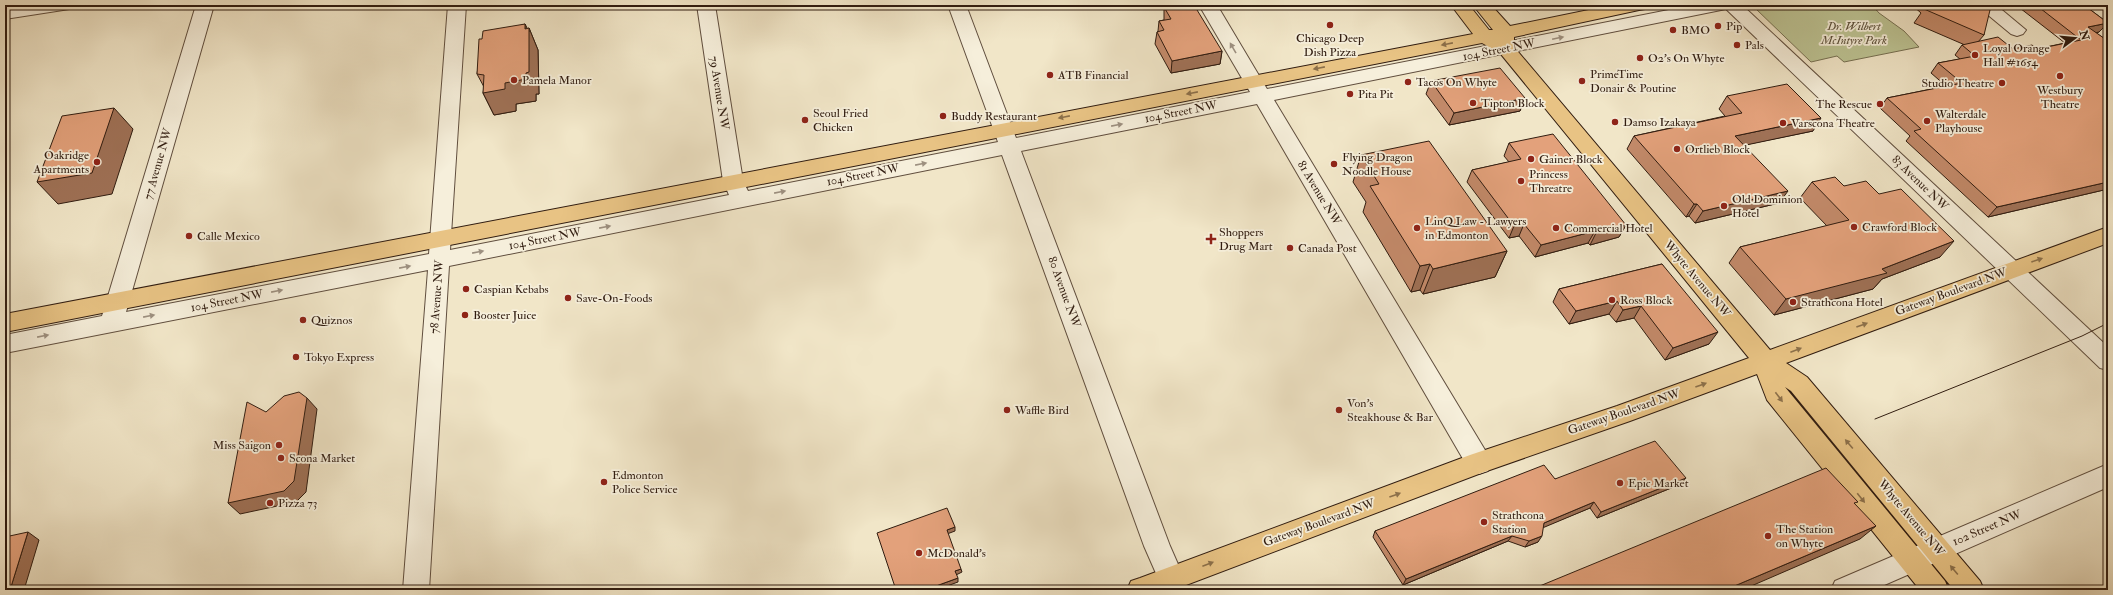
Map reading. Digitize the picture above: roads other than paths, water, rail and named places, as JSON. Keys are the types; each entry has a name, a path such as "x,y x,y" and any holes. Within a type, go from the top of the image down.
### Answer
{"main road":[{"name":"Whyte Avenue NW","path":"1460,5 1485,37 1506,41"},
{"name":"Whyte Avenue NW","path":"1482,5 1506,41 1765,361 1799,384 1971,590"},
{"name":"104 Street NW","path":"1506,41 1639,5"},
{"name":"104 Street NW","path":"5,323 118,301 440,249 733,180 1006,138 1257,89 1485,37"},
{"name":"Gateway Boulevard NW","path":"1140,590 1479,463 1765,361 2108,235"},
{"name":"Whyte Avenue NW","path":"1765,361 1775,393 1936,590"}],"street":[{"path":"5,14 63,5"},
{"name":"77 Avenue NW","path":"111,323 205,5"},
{"name":"78 Avenue NW","path":"416,590 457,5"},
{"name":"79 Avenue NW","path":"706,5 733,180 741,199"},
{"name":"80 Avenue NW","path":"957,5 1157,546 1171,578"},
{"name":"81 Avenue NW","path":"1208,5 1479,463"},
{"name":"104 Street NW","path":"1257,89 1506,41 1721,5"},
{"name":"83 Avenue NW","path":"1732,5 2108,361"},
{"path":"1986,5 2017,30"},
{"name":"104 Street NW","path":"5,344 111,323 440,249 741,199 1006,138"},
{"name":"102 Street NW","path":"1844,590 1912,562 1937,549 2108,476"}],"tram line":[{"path":"1875,419 2082,336 2108,323"}],"place":[{"name":"Chicago Deep Dish Pizza","path":"1330,25"},
{"name":"Pip","path":"1718,26"},
{"name":"BMO","path":"1673,30"},
{"name":"Pals","path":"1737,45"},
{"name":"Loyal Orange Hall #1654","path":"1975,55"},
{"name":"O2's On Whyte","path":"1640,58"},
{"name":"ATB Financial","path":"1050,75"},
{"name":"Westbury Theatre","path":"2060,76"},
{"name":"Pamela Manor","path":"514,80"},
{"name":"PrimeTime Donair & Poutine","path":"1582,81"},
{"name":"Tacos On Whyte","path":"1408,82"},
{"name":"Studio Theatre","path":"2002,83"},
{"name":"Pita Pit","path":"1350,94"},
{"name":"Tipton Block","path":"1473,103"},
{"name":"The Rescue","path":"1880,104"},
{"name":"Buddy Restaurant","path":"943,116"},
{"name":"Seoul Fried Chicken","path":"805,120"},
{"name":"Walterdale Playhouse","path":"1927,121"},
{"name":"Damso Izakaya","path":"1615,122"},
{"name":"Varscona Theatre","path":"1783,123"},
{"name":"Ortlieb Block","path":"1677,149"},
{"name":"Gainer Block","path":"1531,159"},
{"name":"Oakridge Apartments","path":"97,162"},
{"name":"Flying Dragon Noodle House","path":"1334,164"},
{"name":"Princess Threatre","path":"1521,181"},
{"name":"Old Dominion Hotel","path":"1724,206"},
{"name":"Crawford Block","path":"1854,227"},
{"name":"LinQ Law - Lawyers in Edmonton","path":"1417,228"},
{"name":"Commercial Hotel","path":"1556,228"},
{"name":"Calle Mexico","path":"189,236"},
{"name":"Shoppers Drug Mart","path":"1211,239"},
{"name":"Canada Post","path":"1290,248"},
{"name":"Caspian Kebabs","path":"466,289"},
{"name":"Save-On-Foods","path":"568,298"},
{"name":"Ross Block","path":"1612,300"},
{"name":"Strathcona Hotel","path":"1793,302"},
{"name":"Booster Juice","path":"465,315"},
{"name":"Quiznos","path":"303,320"},
{"name":"Tokyo Express","path":"296,357"},
{"name":"Waffle Bird","path":"1007,410"},
{"name":"Von's Steakhouse & Bar","path":"1339,410"},
{"name":"Miss Saigon","path":"279,445"},
{"name":"Scona Market","path":"281,458"},
{"name":"Edmonton Police Service","path":"604,482"},
{"name":"Epic Market","path":"1620,483"},
{"name":"Pizza 73","path":"270,503"},
{"name":"Strathcona Station","path":"1484,522"},
{"name":"The Station on Whyte","path":"1768,536"},
{"name":"McDonald's","path":"919,553"}],"park label":[{"name":"Dr. Wilbert McIntyre Park","path":"1854,33"}]}
